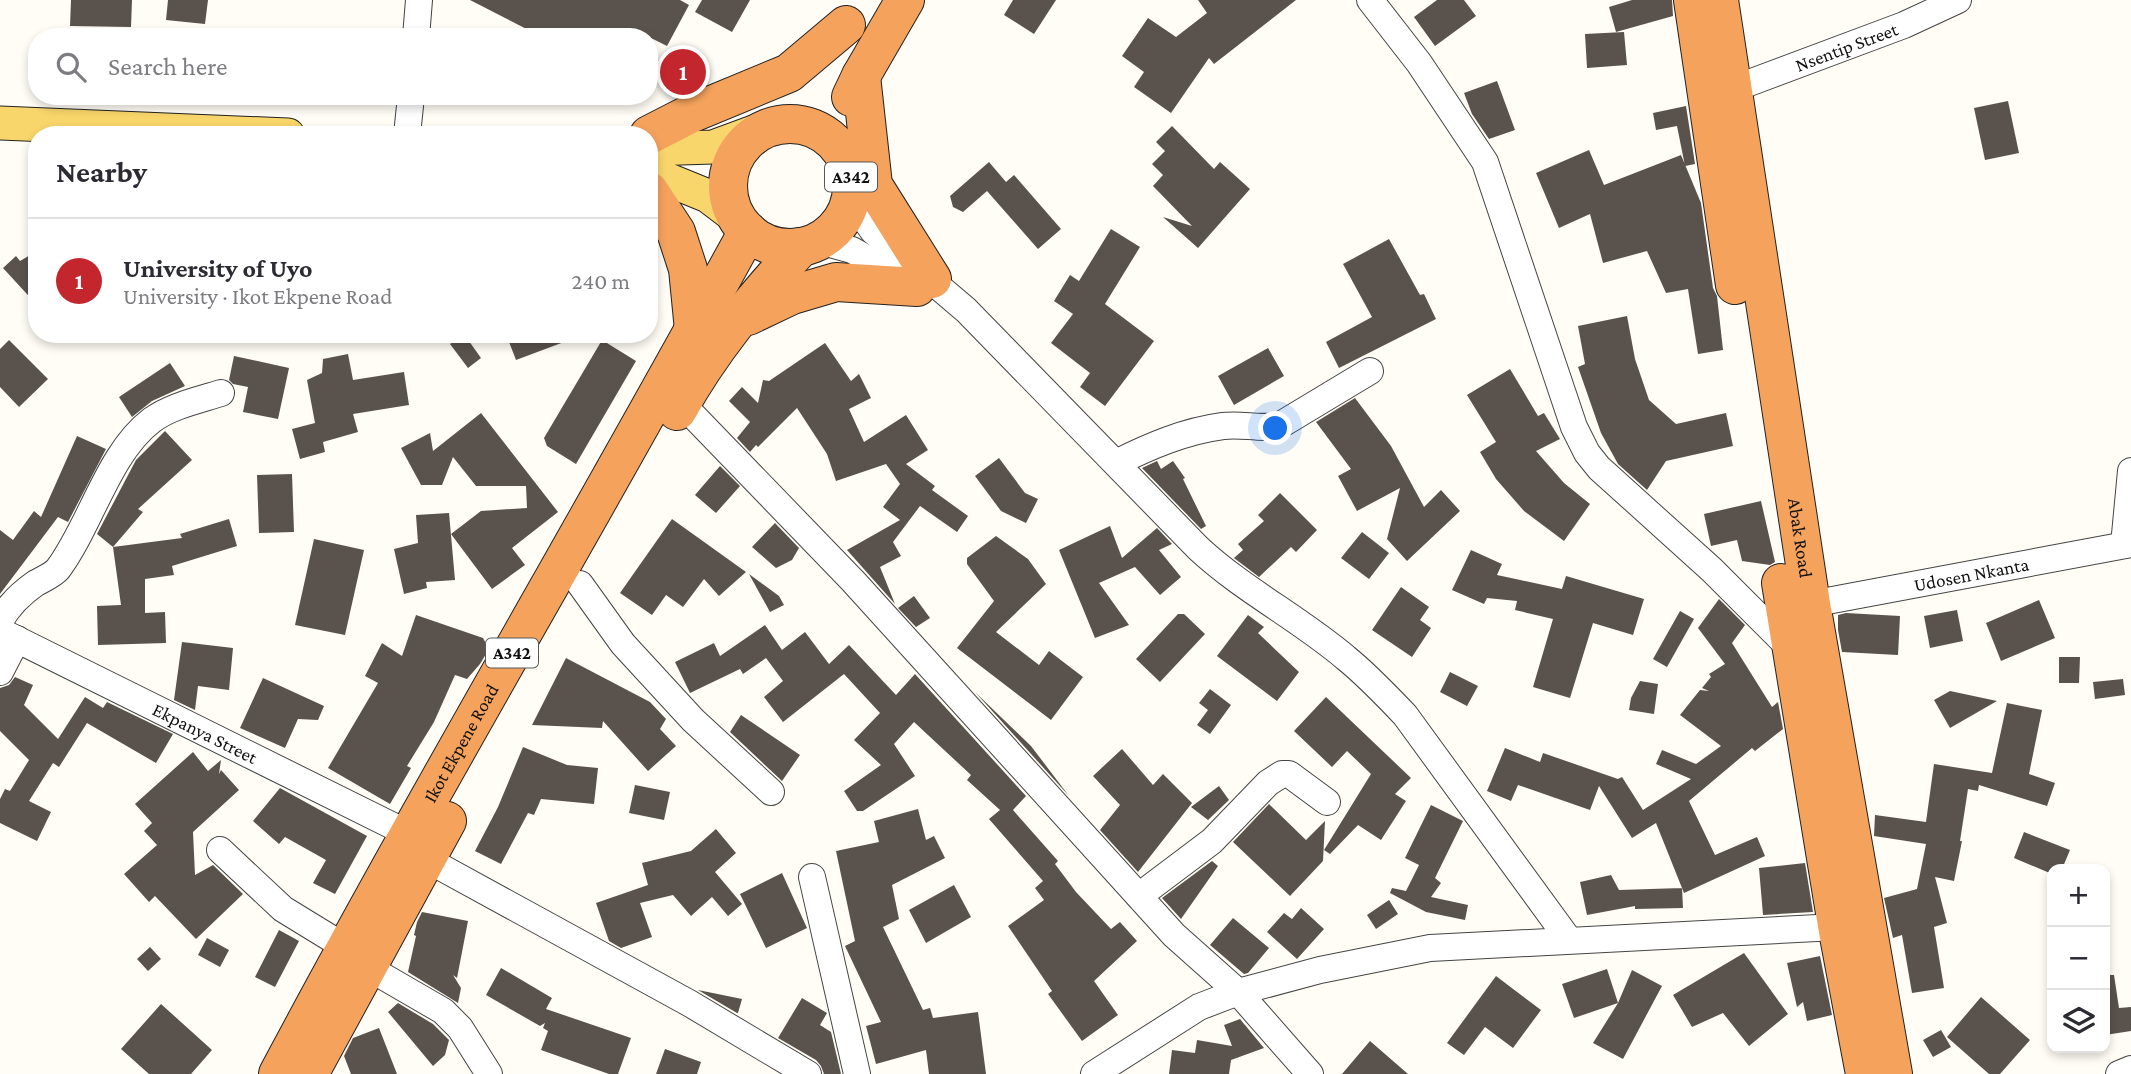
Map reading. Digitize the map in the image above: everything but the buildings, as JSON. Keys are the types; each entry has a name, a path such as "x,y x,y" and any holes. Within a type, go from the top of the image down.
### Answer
{"highway":[{"name":"A342","path":"839,147 848,105 861,76 905,0"},
{"name":"Abak Road","path":"1693,0 1791,649 1837,927 1865,1074"},
{"name":"Abak Road","path":"1719,0 1811,604 1894,1074"},
{"name":"A342","path":"743,225 730,202 728,186 730,169 737,153 748,139 795,104 821,70 853,13"},
{"path":"658,130 690,114 789,73 853,13"},
{"path":"736,321 792,295 836,282 924,283 873,186 861,76"},
{"name":"A342","path":"759,133 795,123 812,127 827,135 839,147 848,163 852,181 851,200 835,229 810,244"},
{"path":"658,205 676,232 688,269 694,330"},
{"path":"743,225 764,242 782,247 810,244"},
{"name":"Ikot Ekpene Road","path":"278,1074 356,957 418,847 694,330 743,225"},
{"name":"Ikot Ekpene Road","path":"418,847 580,584 681,403 736,321 759,292 810,244"},
{"name":"Ikot Ekpene Road","path":"309,1074 356,957"}],"main road":[{"path":"0,123 72,126"},
{"path":"658,149 713,146 759,133"},
{"path":"658,176 708,196 743,225"}],"street":[{"path":"417,28 419,0"},
{"path":"1370,0 1419,63 1485,162 1574,427 1587,453 1599,468 1712,570 1791,649"},
{"name":"Nsentip Street","path":"1732,89 1904,24 1958,0"},
{"path":"408,126 410,105"},
{"path":"851,200 873,231 924,283"},
{"path":"810,244 852,250 924,283 966,310 1222,570 1345,657 1405,715 1569,940"},
{"path":"1116,464 1157,443 1196,432 1224,426 1270,429 1370,371"},
{"path":"0,672 10,604 34,584 56,572 132,440 153,419 221,393"},
{"path":"681,403 853,581 1174,935 1238,992 1310,1074"},
{"path":"2128,544 2131,471"},
{"name":"Udosen Nkanta","path":"1811,604 2128,544"},
{"path":"580,584 623,644 693,720 771,792"},
{"name":"Ekpanya Street","path":"6,630 418,847 808,1074"},
{"path":"1139,895 1212,841 1268,783 1282,774 1289,774 1327,802"},
{"path":"220,850 284,909 443,1011 460,1028 488,1074"},
{"path":"812,877 857,1074"},
{"path":"1094,1074 1199,1007 1238,992 1320,970 1430,947 1837,927"},
{"path":"2119,1074 2131,1069"}],"place":[{"name":"University of Uyo","path":"683,72"}]}
